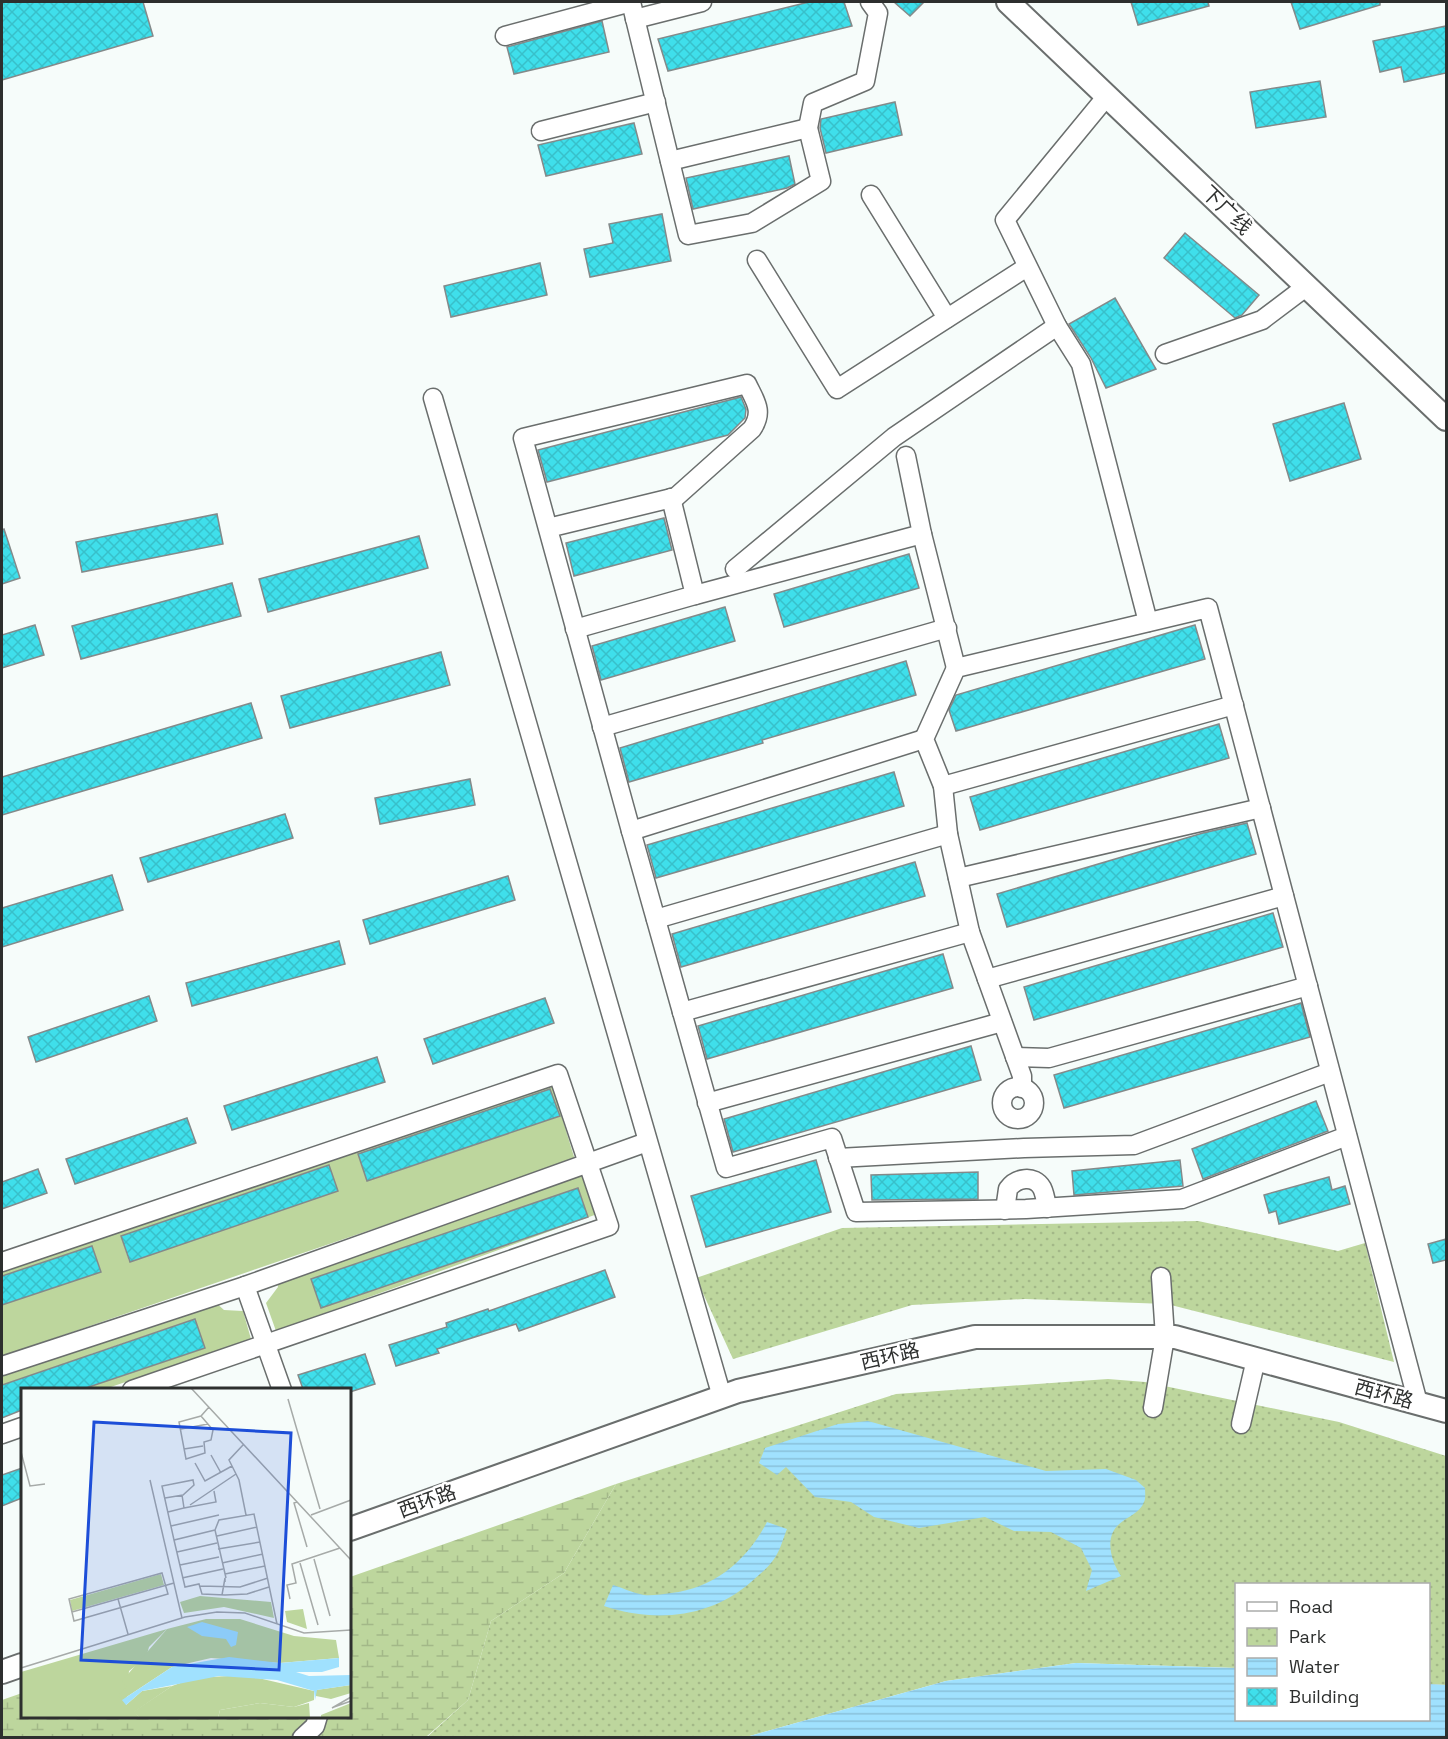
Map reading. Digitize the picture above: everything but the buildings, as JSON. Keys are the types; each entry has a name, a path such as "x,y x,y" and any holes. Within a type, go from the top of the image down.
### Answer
{"main road":[{"name":"下广线","path":"1008,2 1446,419"},
{"name":"西环路","path":"351,1529 738,1391 975,1336 1175,1337 1446,1411"},
{"path":"2,1672 21,1665"}],"street":[{"path":"505,36 632,7 702,2"},
{"path":"632,7 688,235 752,223 821,181 808,128 813,103 865,81 878,13 870,2"},
{"path":"1107,96 1005,220 1057,326 1081,364 1148,622"},
{"path":"541,132 656,102"},
{"path":"670,161 808,128"},
{"path":"871,195 947,318"},
{"path":"757,260 837,389 1028,267"},
{"path":"1165,354 1262,320 1306,286"},
{"path":"735,569 894,437 1057,326"},
{"path":"548,528 676,497 752,429 758,420 758,406 747,384 523,438 602,727 726,1168 832,1138 856,1212 1047,1208 1182,1199 1347,1136"},
{"path":"434,398 722,1397"},
{"path":"906,456 922,534 956,668 924,739 943,786 948,834 970,932 1022,1076 1022,1088 1030,1093 1034,1102 1031,1112 1023,1118 1025,1178"},
{"path":"671,498 694,595"},
{"path":"575,629 922,534"},
{"path":"956,668 1208,608 1418,1403"},
{"path":"602,727 947,628"},
{"path":"943,786 1234,705"},
{"path":"631,831 924,739"},
{"path":"958,878 1261,808"},
{"path":"656,919 948,834"},
{"path":"987,979 1284,896"},
{"path":"682,1012 970,932"},
{"path":"1015,1057 1049,1058 1308,987"},
{"path":"708,1103 1002,1022"},
{"path":"838,1158 1024,1148 1134,1145 1330,1072"},
{"path":"2,1262 558,1074 609,1227 135,1388"},
{"path":"2,1366 245,1286 647,1142"},
{"path":"1005,1210 1008,1189 1017,1180 1025,1178 1041,1185 1047,1208"},
{"path":"1153,1408 1165,1337 1161,1277"},
{"path":"245,1286 282,1388"},
{"path":"1241,1424 1256,1359"},
{"path":"2,1434 21,1427"},
{"path":"302,1737 315,1726 317,1718"}],"green space":[{"path":"552,1085 575,1160 2,1356 2,1305 101,1271 92,1246 2,1276 2,1272","holes":["550,1089 559,1116 367,1181 358,1154","328,1165 337,1191 129,1261 121,1236"]},
{"path":"576,1174 588,1177 600,1213 276,1331 266,1303 278,1287 277,1280"},
{"path":"1198,1221 1338,1251 1365,1243 1394,1362 1167,1304 1025,1299 912,1305 733,1359 696,1278 842,1228"},
{"path":"214,1301 224,1310 243,1311 251,1339 108,1388 82,1388 72,1361 2,1385 2,1373","holes":["195,1319 205,1348 101,1383 91,1354"]},
{"path":"1108,1379 1145,1382 1339,1422 1446,1456 1446,1685 1430,1684 1430,1583 1235,1583 1235,1668 1076,1663 946,1681 746,1737 426,1738 468,1700 491,1621 564,1573 616,1484 896,1394"},
{"path":"616,1484 564,1573 491,1621 468,1700 426,1737 2,1738 2,1700 21,1693 21,1718 351,1718 351,1577"}],"water":[{"path":"868,1421 1046,1471 1106,1469 1136,1480 1145,1488 1143,1505 1117,1526 1111,1540 1112,1555 1121,1576 1086,1591 1092,1570 1081,1548 1051,1532 1014,1531 985,1517 919,1528 874,1517 851,1502 815,1497 786,1467 777,1475 759,1463 765,1448 838,1424"},
{"path":"767,1522 787,1529 776,1556 751,1582 718,1603 700,1610 662,1615 623,1611 604,1606 613,1585 640,1594 654,1595 687,1590 702,1585 728,1570 739,1560 759,1536"},
{"path":"1076,1663 1235,1668 1235,1721 1430,1721 1430,1684 1446,1685 1446,1737 746,1737 946,1681"}]}
